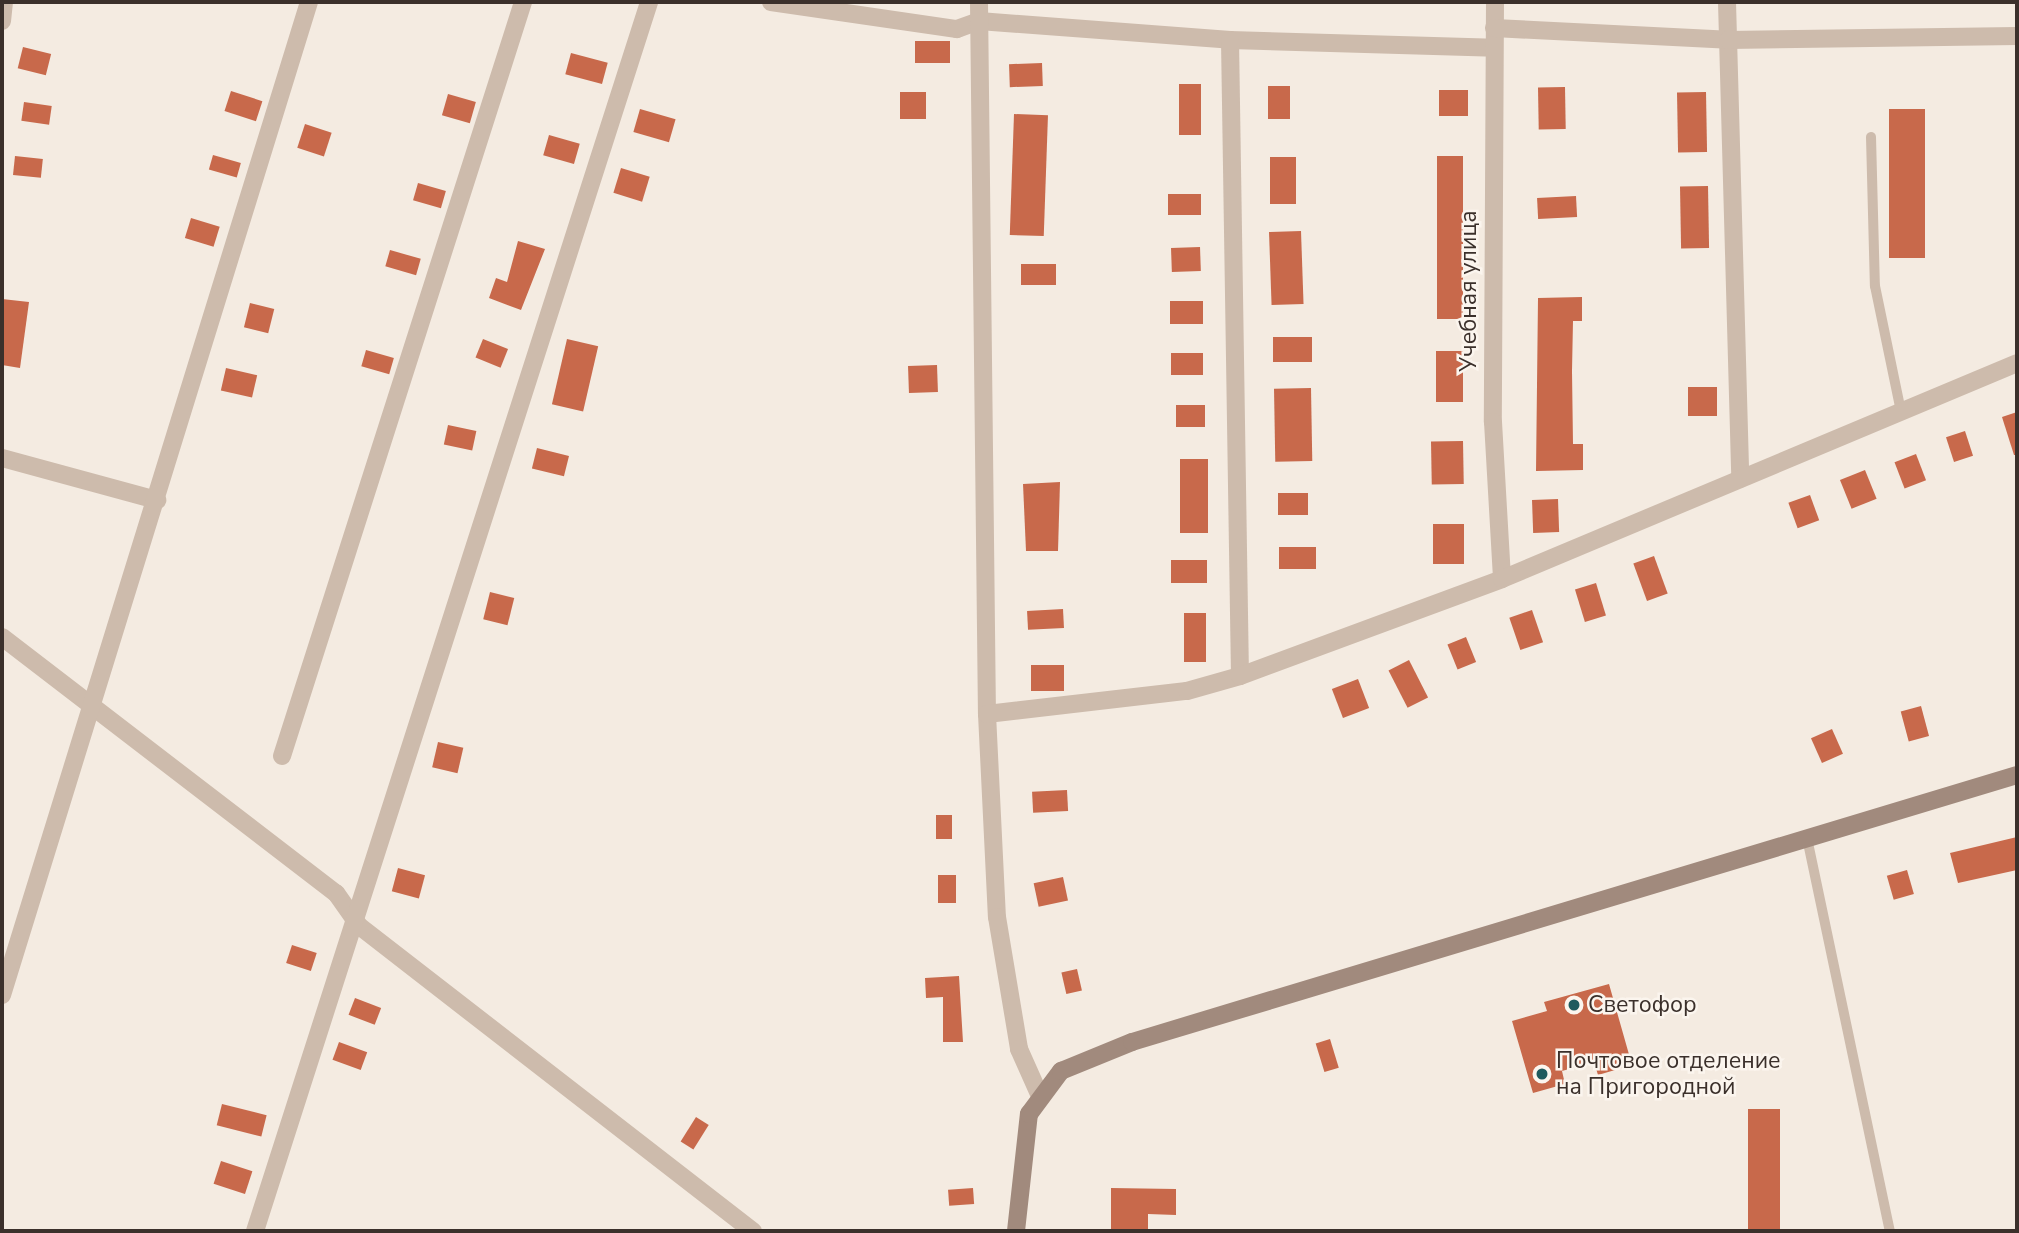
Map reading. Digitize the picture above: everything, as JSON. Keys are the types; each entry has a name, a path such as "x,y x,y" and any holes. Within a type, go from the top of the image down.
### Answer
{"street":[{"path":"2,21 4,2"},
{"path":"2,995 21,918 93,710 309,2"},
{"path":"282,756 523,2"},
{"path":"255,1231 358,925 478,523 649,2"},
{"path":"771,2 957,29 979,21 1230,40 1494,48"},
{"path":"979,2 988,714 998,917 1019,1049 1039,1094"},
{"name":"Учебная улица","path":"1495,2 1493,422 1502,579"},
{"path":"1727,2 1740,479"},
{"path":"1494,28 1728,40 2017,36"},
{"path":"1230,40 1240,676"},
{"path":"988,714 1187,691 1240,676 1502,579 2017,363"},
{"path":"2,457 157,500"},
{"path":"2,637 93,710 336,893 358,925 753,1231"},
{"path":"1016,1231 1023,1141 1039,1094 1061,1071 1132,1042 2017,775"}],"lane":[{"path":"1871,136 1875,286 1901,412"},
{"path":"1807,838 1890,1231"}],"building":[{"path":"915,41 950,41 950,63 915,63"},
{"path":"23,47 51,54 46,75 18,68"},
{"path":"571,53 608,63 602,84 565,74"},
{"path":"1042,63 1043,86 1010,87 1009,64"},
{"path":"1179,84 1201,84 1201,135 1179,135"},
{"path":"1268,86 1290,86 1290,119 1268,119"},
{"path":"1538,87 1565,87 1566,129 1539,129"},
{"path":"1439,90 1468,90 1468,116 1439,116"},
{"path":"231,91 262,101 256,121 225,111"},
{"path":"900,92 926,92 926,119 900,119"},
{"path":"1706,92 1707,152 1678,152 1677,93"},
{"path":"448,94 476,102 470,123 442,115"},
{"path":"24,102 52,106 49,125 21,121"},
{"path":"640,109 676,119 669,142 633,132"},
{"path":"1889,109 1925,109 1925,258 1889,258"},
{"path":"1014,114 1048,115 1044,236 1010,235"},
{"path":"305,124 332,133 324,156 297,148"},
{"path":"549,135 580,144 574,164 543,155"},
{"path":"213,155 241,163 237,177 209,169"},
{"path":"15,156 43,159 41,178 13,175"},
{"path":"1437,156 1463,156 1463,319 1437,319"},
{"path":"1270,157 1296,157 1296,204 1270,204"},
{"path":"621,168 650,177 642,202 613,193"},
{"path":"418,183 446,191 441,208 413,200"},
{"path":"1680,186 1708,186 1709,248 1681,248"},
{"path":"1168,194 1201,194 1201,215 1168,215"},
{"path":"1576,196 1577,217 1538,219 1537,198"},
{"path":"191,218 220,227 214,247 185,238"},
{"path":"1301,231 1304,304 1272,305 1269,232"},
{"path":"518,241 545,249 521,310 489,298 496,278 507,282"},
{"path":"1200,247 1201,271 1172,272 1171,248"},
{"path":"390,250 421,259 416,275 385,266"},
{"path":"1021,264 1056,264 1056,285 1021,285"},
{"path":"1582,297 1582,321 1573,321 1572,371 1573,444 1583,444 1583,470 1536,471 1538,298"},
{"path":"2,299 29,302 20,368 2,365"},
{"path":"1170,301 1203,301 1203,324 1170,324"},
{"path":"250,303 274,309 268,333 244,327"},
{"path":"1273,337 1312,337 1312,362 1273,362"},
{"path":"483,339 508,349 501,368 476,358"},
{"path":"567,339 598,346 583,411 552,404"},
{"path":"366,350 394,358 389,374 361,366"},
{"path":"1436,351 1463,351 1463,402 1436,402"},
{"path":"1171,353 1203,353 1203,375 1171,375"},
{"path":"937,365 938,392 909,393 908,366"},
{"path":"226,368 257,375 252,398 221,390"},
{"path":"1688,387 1717,387 1717,416 1688,416"},
{"path":"1311,388 1312,461 1275,462 1274,389"},
{"path":"1176,405 1205,405 1205,427 1176,427"},
{"path":"2017,412 2017,455 2014,455 2002,417"},
{"path":"448,425 476,431 472,451 444,445"},
{"path":"1965,431 1973,456 1954,462 1946,437"},
{"path":"1463,441 1464,484 1432,485 1431,442"},
{"path":"537,448 569,456 564,476 532,468"},
{"path":"1916,454 1926,480 1905,488 1895,462"},
{"path":"1180,459 1208,459 1208,533 1180,533"},
{"path":"1865,470 1877,499 1852,509 1840,480"},
{"path":"1060,482 1058,551 1026,551 1023,484"},
{"path":"1278,493 1308,493 1308,515 1278,515"},
{"path":"1810,495 1819,520 1798,528 1788,503"},
{"path":"1558,499 1559,532 1533,533 1532,500"},
{"path":"1433,524 1464,524 1464,564 1433,564"},
{"path":"1279,547 1316,547 1316,569 1279,569"},
{"path":"1654,556 1668,594 1647,601 1633,564"},
{"path":"1171,560 1207,560 1207,583 1171,583"},
{"path":"1596,583 1606,616 1585,622 1575,589"},
{"path":"490,592 514,598 507,625 483,619"},
{"path":"1063,609 1064,628 1028,630 1027,611"},
{"path":"1532,610 1543,642 1520,650 1509,618"},
{"path":"1184,613 1206,613 1206,662 1184,662"},
{"path":"1466,637 1476,662 1458,670 1447,644"},
{"path":"1409,660 1428,697 1408,708 1389,670"},
{"path":"1031,665 1064,665 1064,691 1031,691"},
{"path":"1358,679 1369,708 1343,718 1332,689"},
{"path":"1921,706 1929,736 1909,741 1901,711"},
{"path":"1832,729 1843,754 1822,763 1811,738"},
{"path":"438,742 463,748 457,773 432,767"},
{"path":"1067,790 1068,811 1033,813 1032,792"},
{"path":"936,815 952,815 952,839 936,839"},
{"path":"2017,837 2017,870 1958,883 1950,853"},
{"path":"398,868 425,875 419,898 392,891"},
{"path":"1907,870 1914,894 1894,900 1887,876"},
{"path":"938,875 956,875 956,903 938,903"},
{"path":"1063,877 1068,900 1039,907 1034,883"},
{"path":"292,945 317,953 311,971 286,963"},
{"path":"1077,969 1082,990 1066,994 1061,973"},
{"path":"959,976 963,1042 943,1042 943,997 926,998 925,978"},
{"path":"1609,984 1632,1065 1598,1075 1594,1062 1562,1071 1565,1084 1533,1093 1512,1021 1547,1011 1544,1002"},
{"path":"355,998 381,1008 375,1025 349,1015"},
{"path":"1330,1039 1339,1068 1324,1072 1316,1043"},
{"path":"339,1042 367,1052 361,1070 333,1060"},
{"path":"222,1104 267,1115 261,1136 217,1125"},
{"path":"1748,1109 1780,1109 1780,1231 1748,1231"},
{"path":"696,1117 709,1125 693,1150 681,1142"},
{"path":"221,1161 252,1171 245,1194 214,1184"},
{"path":"973,1188 974,1204 949,1206 948,1190"},
{"path":"1111,1188 1176,1189 1176,1215 1148,1214 1148,1231 1111,1231"}],"place":[{"name":"Светофор","path":"1574,1005"},
{"name":"Почтовое отделение на Пригородной","path":"1542,1074"}]}
